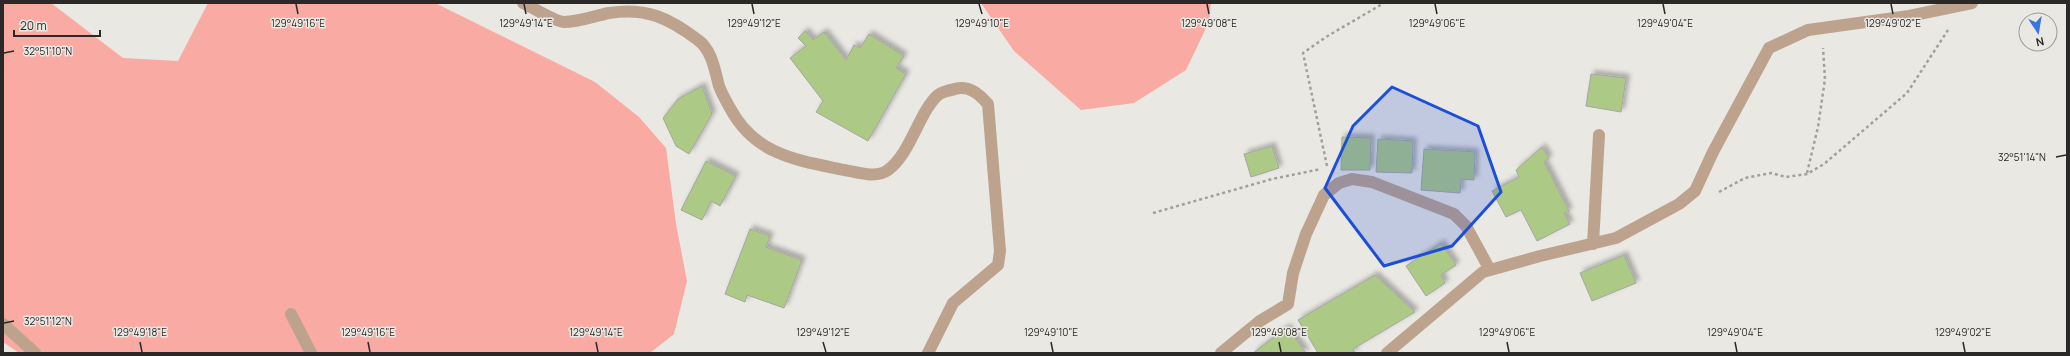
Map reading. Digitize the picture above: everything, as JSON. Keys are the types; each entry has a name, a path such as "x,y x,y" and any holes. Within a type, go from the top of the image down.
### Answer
{"street":[{"path":"523,3 563,22 610,13 633,11 648,12 665,19 699,41 705,47 711,58 720,90 737,121 750,136 769,150 805,162 871,175 887,171 908,145 932,102 939,94 961,87 972,89 981,96 988,104 1000,251 998,265 953,303 928,353"},
{"path":"1387,353 1483,272 1540,256 1616,238 1679,204 1695,191 1713,152 1769,48 1808,30 1909,16 1968,4"},
{"path":"1593,244 1599,135"},
{"path":"1220,353 1260,321 1288,304 1293,273 1306,234 1324,195 1339,183 1352,179 1372,182 1454,214 1466,226 1490,270"},
{"path":"291,314 311,353"},
{"path":"3,324 35,353"}],"path":[{"path":"1153,214 1272,179 1328,168 1303,53 1326,37 1384,3"},
{"path":"1695,191 1716,194 1745,178 1771,173 1786,177 1807,174 1824,164 1907,93 1968,4"},
{"path":"1807,174 1818,127 1825,79 1822,28"}],"highlighted area":[{"path":"1392,87 1478,126 1501,192 1452,246 1384,266 1325,188 1353,126"}],"shaded area":[{"path":"3,3 51,3 123,58 178,61 208,3 435,3 595,82 639,117 666,148 676,224 687,281 674,334 650,353 19,353 3,342"},
{"path":"981,3 1211,3 1209,22 1186,70 1134,103 1081,110 1014,51"}],"building":[{"path":"805,31 813,40 824,32 846,60 854,45 860,48 869,34 904,56 896,68 906,74 868,141 816,112 823,101 790,58 806,46 798,38"},
{"path":"1591,74 1626,78 1621,112 1586,106"},
{"path":"702,86 712,114 689,154 676,146 663,118 678,99"},
{"path":"1342,137 1371,138 1370,170 1341,170"},
{"path":"1378,139 1413,141 1412,173 1376,172"},
{"path":"1272,146 1279,168 1251,177 1244,154"},
{"path":"1542,147 1549,158 1544,162 1569,211 1564,213 1570,224 1537,241 1521,210 1506,217 1492,191 1519,177 1516,170"},
{"path":"1424,149 1475,152 1474,180 1461,179 1460,193 1421,190"},
{"path":"706,161 736,176 720,206 711,201 702,220 681,210"},
{"path":"750,229 770,236 766,247 802,260 784,308 747,295 745,302 725,294"},
{"path":"1441,243 1456,265 1441,275 1445,283 1426,296 1406,266"},
{"path":"1624,255 1636,283 1592,301 1580,273"},
{"path":"1375,275 1415,312 1353,349 1355,353 1318,353 1298,320"},
{"path":"1287,327 1306,353 1253,353"}]}
